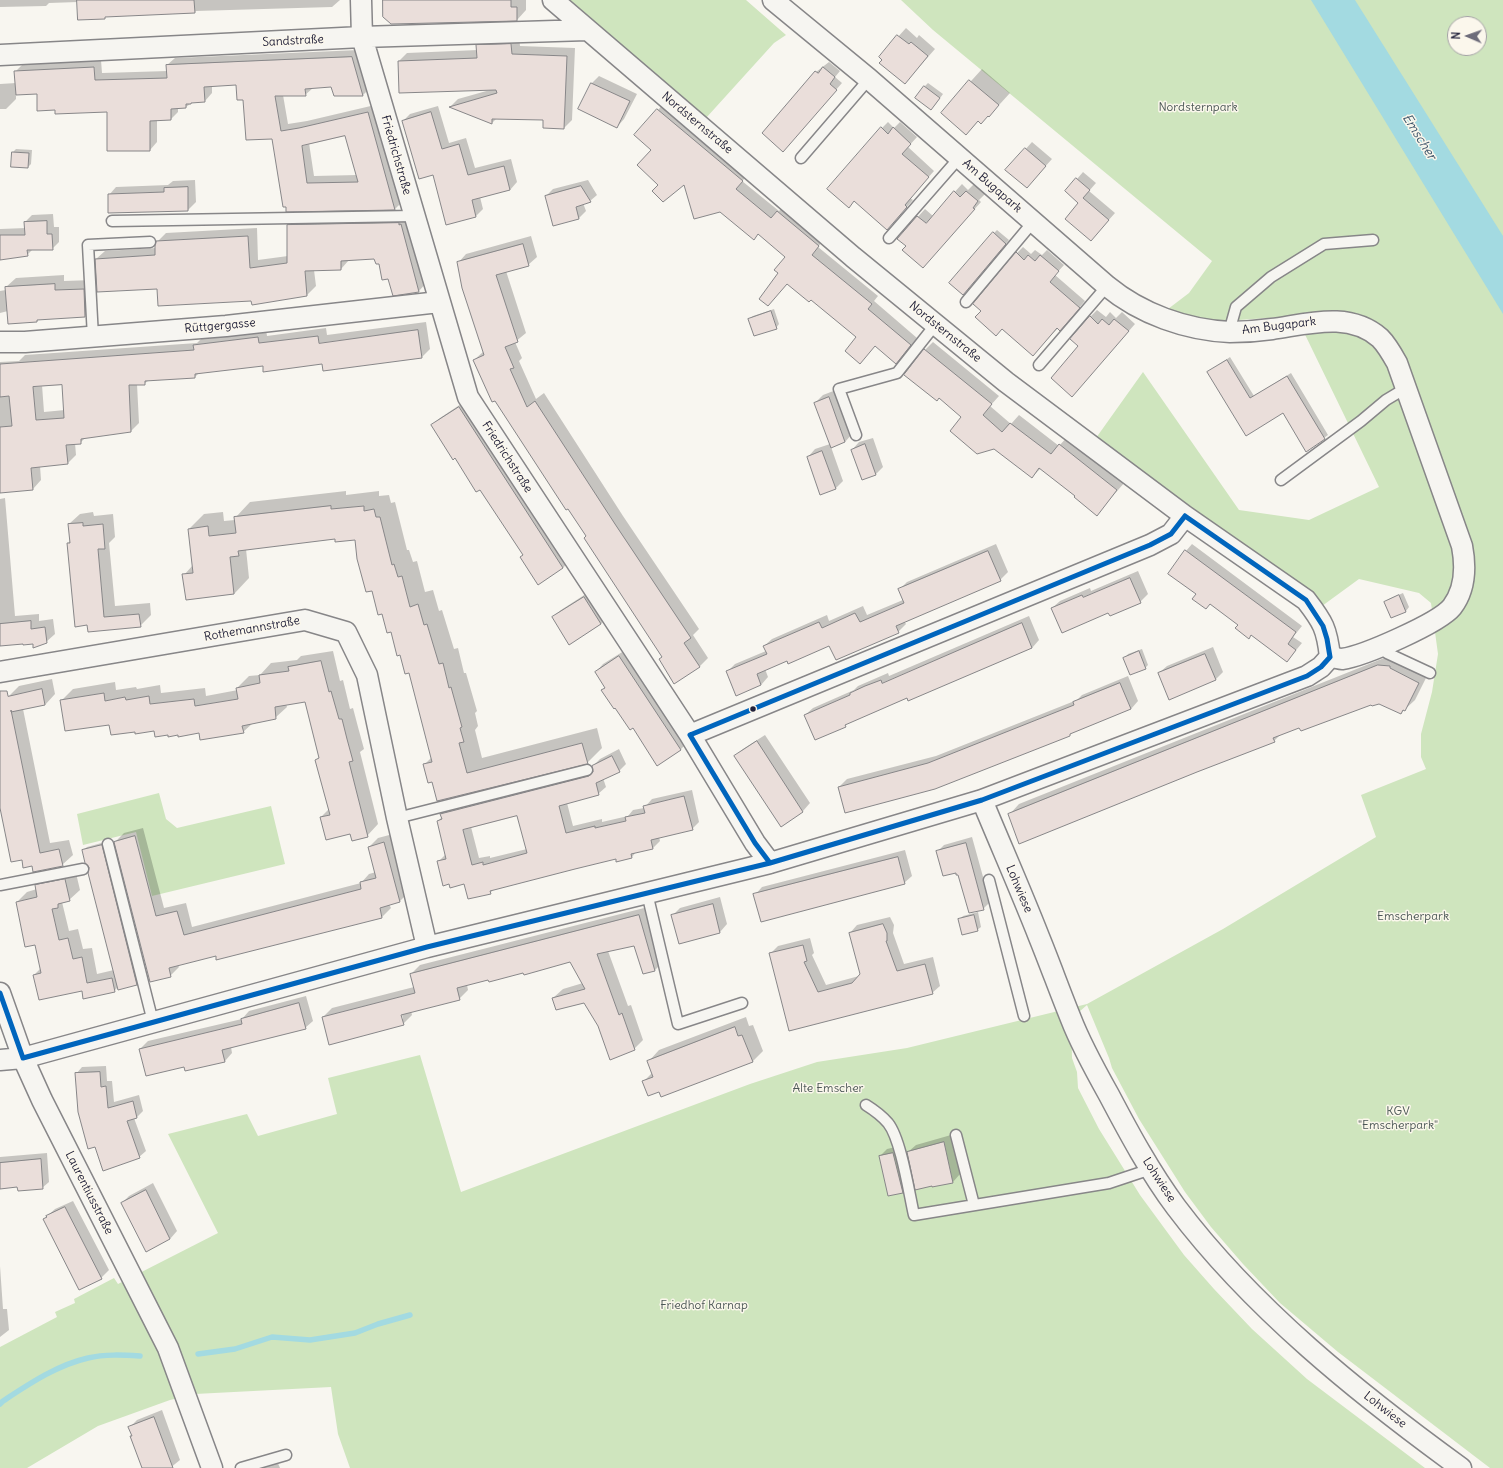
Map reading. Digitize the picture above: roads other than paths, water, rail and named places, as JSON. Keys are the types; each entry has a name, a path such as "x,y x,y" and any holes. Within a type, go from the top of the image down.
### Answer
{"street":[{"name":"Friedrichstraße","path":"361,0 362,38 468,397 690,735 755,843 770,863"},
{"name":"Nordsternstraße","path":"553,0 859,262 1006,382 1185,516 1306,600 1320,617 1328,636 1330,657"},
{"name":"Am Bugapark","path":"773,0 869,79 1118,296 1150,313 1200,328 1229,332 1263,330 1326,321 1346,322 1362,328 1380,338 1394,358 1406,388 1462,546 1464,574 1458,598 1451,608 1441,616 1385,645 1341,659 1330,657"},
{"name":"Sandstraße","path":"0,55 362,38 587,30"},
{"name":"Rüttgergasse","path":"0,342 24,342 226,326 439,302"},
{"path":"690,735 1150,545 1171,534 1185,516"},
{"name":"Rothemannstraße","path":"0,672 305,620 346,632 367,675 397,818 427,947"},
{"path":"0,1060 22,1058 427,947 770,863 982,800 1307,676 1321,667 1330,657"},
{"name":"Lohwiese","path":"982,800 1071,1019 1088,1055 1122,1120 1175,1206 1231,1272 1276,1317 1370,1399 1461,1468"},
{"name":"Laurentiusstraße","path":"0,993 22,1058 168,1348 212,1468"}],"lane":[{"path":"801,158 869,79"},
{"path":"889,238 959,158"},
{"path":"112,221 414,216"},
{"path":"966,302 1033,222"},
{"path":"1229,332 1236,307 1271,277 1324,244 1373,240"},
{"path":"93,337 88,245 150,242"},
{"path":"1039,365 1107,286"},
{"path":"856,435 839,389 897,373 935,325"},
{"path":"1281,480 1362,421 1386,400 1406,388"},
{"path":"1385,645 1387,654 1430,672"},
{"path":"397,818 586,770"},
{"path":"108,844 153,1022"},
{"path":"0,885 83,869"},
{"path":"989,880 1024,1016"},
{"path":"647,893 678,1024 742,1003"},
{"path":"866,1105 875,1111 888,1124 896,1139 914,1215 1109,1184 1151,1169"},
{"path":"956,1135 974,1205"},
{"path":"241,1468 286,1454"}],"water":[{"name":"Emscher","path":"1311,0 1355,0 1503,236 1503,314"}],"waterway":[{"name":"Alte Emscher","path":"198,1354 235,1349 272,1337 310,1340 355,1333 378,1324 410,1315"},
{"name":"Alte Emscher","path":"0,1404 33,1382 65,1365 88,1358 101,1356 140,1356"}],"park label":[{"name":"Nordsternpark","path":"1198,108"},
{"name":"Emscherpark","path":"1413,917"},
{"name":"KGV \"Emscherpark\"","path":"1398,1119"},
{"name":"Friedhof Karnap","path":"704,1306"}]}
